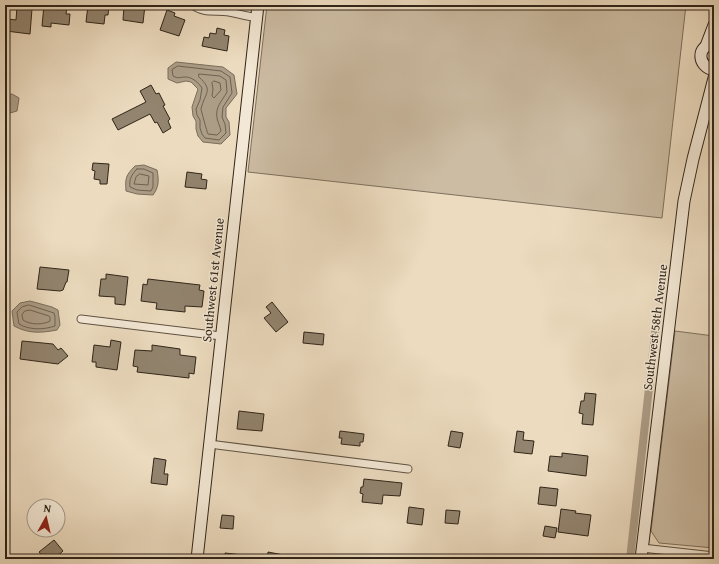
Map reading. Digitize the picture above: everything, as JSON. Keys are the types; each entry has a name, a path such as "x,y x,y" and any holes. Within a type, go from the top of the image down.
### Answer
{"street":[{"path":"193,5 198,9 207,12 217,11 257,18"},
{"name":"Southwest 61st Avenue","path":"197,559 258,5"},
{"path":"710,45 714,25"},
{"name":"Southwest 58th Avenue","path":"708,100 706,72 709,68 702,62 701,53 710,45"},
{"name":"Southwest 58th Avenue","path":"641,559 684,201 692,159 714,78"},
{"path":"81,319 221,336"},
{"path":"209,444 408,469"},
{"path":"642,548 714,556"}],"shaded area":[{"path":"267,5 686,5 662,218 248,172"},
{"path":"675,331 714,336 714,548 659,543 651,531"}],"water":[{"path":"176,62 223,67 234,75 237,94 226,108 226,117 229,122 230,135 221,144 203,142 198,136 192,107 198,89 191,82 186,81 177,83 168,79 168,68"},
{"path":"12,94 19,98 17,111 10,113 5,111 5,95"},
{"path":"144,165 157,170 158,183 153,195 137,194 126,191 126,180 130,172 135,166"},
{"path":"30,301 58,310 60,325 57,330 35,332 19,329 14,326 12,311 20,303"}],"building":[{"path":"44,5 67,7 66,14 70,14 69,25 51,23 51,27 42,26"},
{"path":"88,5 109,5 108,15 105,15 104,24 86,22"},
{"path":"136,5 145,5 143,23 123,20 124,6 136,7"},
{"path":"17,7 32,9 30,34 6,31 8,19 16,20"},
{"path":"167,10 175,13 174,16 185,20 179,36 160,30"},
{"path":"217,28 225,30 224,35 229,36 227,51 202,46 204,37 209,38 210,33 216,34"},
{"path":"151,85 156,94 159,93 165,105 163,106 170,119 168,121 171,128 163,133 157,122 155,123 150,114 118,130 112,119 146,102 140,91"},
{"path":"93,163 109,164 107,184 100,184 100,180 94,179 95,171 92,170"},
{"path":"187,172 202,174 201,179 207,180 206,189 185,187"},
{"path":"40,267 69,270 67,282 63,290 37,289"},
{"path":"106,274 128,277 125,305 115,304 115,297 99,296 101,279 106,279"},
{"path":"148,279 200,285 199,290 204,291 202,307 185,306 185,312 156,309 157,303 141,301 143,284 147,285"},
{"path":"272,302 288,322 276,332 264,318 271,313 266,307"},
{"path":"304,332 324,334 323,345 303,343"},
{"path":"111,340 121,342 117,370 96,367 96,362 92,362 94,345 110,347"},
{"path":"22,341 53,344 58,350 61,348 68,356 58,364 20,359"},
{"path":"152,345 180,349 180,355 196,357 194,374 189,373 189,378 137,372 138,367 133,366 135,350 152,351"},
{"path":"585,393 596,394 593,425 582,424 583,414 579,413 581,401 584,401"},
{"path":"239,411 264,414 262,431 237,429"},
{"path":"340,431 364,434 363,442 360,442 360,446 341,444 342,438 339,438"},
{"path":"451,431 463,433 460,448 448,446"},
{"path":"517,431 524,432 523,440 534,441 532,454 514,452"},
{"path":"562,453 588,456 586,476 548,471 550,456 562,457"},
{"path":"154,458 166,460 164,474 168,474 167,485 151,483"},
{"path":"364,479 402,483 400,496 383,495 382,504 362,502 363,494 360,493 361,487 363,487"},
{"path":"540,487 558,489 556,506 538,504"},
{"path":"409,507 424,509 422,525 407,523"},
{"path":"561,509 591,515 588,536 558,532"},
{"path":"446,510 460,511 458,524 445,523"},
{"path":"222,515 234,516 233,529 220,528"},
{"path":"545,526 557,528 555,538 543,536"},
{"path":"54,540 63,551 54,559 45,559 39,552"},
{"path":"268,552 289,556 289,559 267,559"},
{"path":"225,553 243,555 243,559 225,559"}],"waterway":[{"path":"630,559 657,316"}]}
